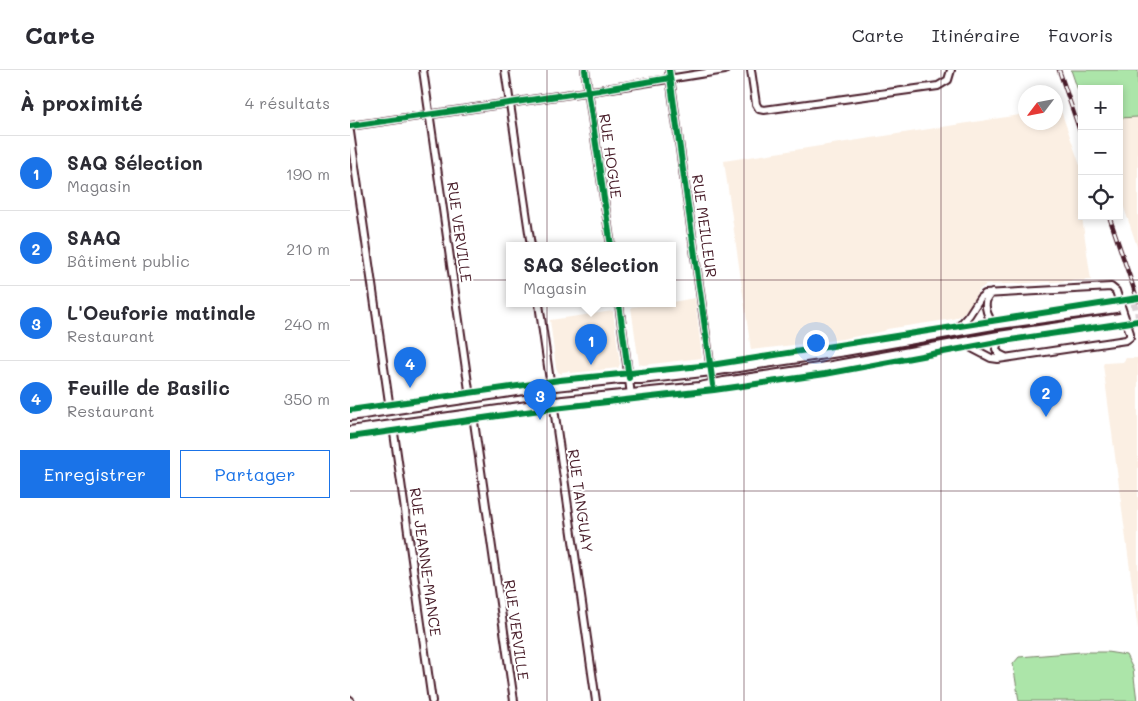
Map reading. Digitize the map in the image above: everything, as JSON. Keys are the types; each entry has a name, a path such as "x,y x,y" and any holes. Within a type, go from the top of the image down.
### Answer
{"main road":[{"path":"350,415 551,386 712,370 1116,306"},
{"path":"350,432 553,403 700,388 999,337 1120,320"}],"street":[{"name":"RUE VERVILLE","path":"423,70 470,397"},
{"path":"505,70 530,242"},
{"name":"RUE HOGUE","path":"585,70 610,242"},
{"name":"RUE MEILLEUR","path":"669,70 714,385"},
{"path":"350,126 588,92 725,70"},
{"path":"751,70 756,104 759,109 764,110 935,86 945,83 950,78 951,70"},
{"path":"350,132 390,409"},
{"path":"955,330 984,294 1113,287 1130,331 1128,339 1006,357 991,358 963,344"},
{"path":"992,294 988,297 986,305 987,315 993,324"},
{"name":"RUE TANGUAY","path":"539,307 596,701"},
{"path":"619,307 631,395"},
{"path":"999,337 996,349 999,354 1006,357"},
{"name":"RUE VERVILLE","path":"473,414 514,701"},
{"name":"RUE JEANNE-MANCE","path":"393,426 432,701"}],"shaded area":[{"path":"1018,115 1018,130 1063,130 1063,117 1078,160 1078,220 1082,220 1091,280 986,285 975,296 968,311 966,310 962,315 953,319 887,329 842,339 751,350 724,161"},
{"path":"1138,117 1138,249 1123,205 1123,118"},
{"path":"695,298 702,358 639,364 631,307 676,307 676,301"},
{"path":"613,311 620,364 618,368 570,373 569,371 562,372 562,374 558,372 550,320"},
{"path":"1126,358 1138,358 1138,630 1103,365 1104,363 1123,362"}],"green space":[{"path":"1071,70 1138,70 1138,117 1123,118 1123,85 1078,85 1078,90"},
{"path":"1107,652 1126,655 1133,669 1137,701 1019,701 1013,664 1019,657"}],"tunnel":[{"path":"1116,307 1138,303"},
{"path":"1120,319 1138,317"}],"railway":[{"path":"1059,70 1080,130"},
{"path":"1110,220 1138,301"}],"cycle path":[{"path":"585,70 610,242"},
{"path":"669,70 713,385"},
{"path":"350,126 670,78"},
{"path":"350,410 560,380 711,365 1138,298"},
{"path":"619,307 629,378"},
{"path":"350,437 554,408 714,390 825,374 997,342 1138,321"}],"place":[{"name":"SAQ Sélection","path":"591,365"},
{"name":"Feuille de Basilic","path":"410,388"},
{"name":"SAAQ","path":"1046,417"},
{"name":"L'Oeuforie matinale","path":"540,420"}]}
